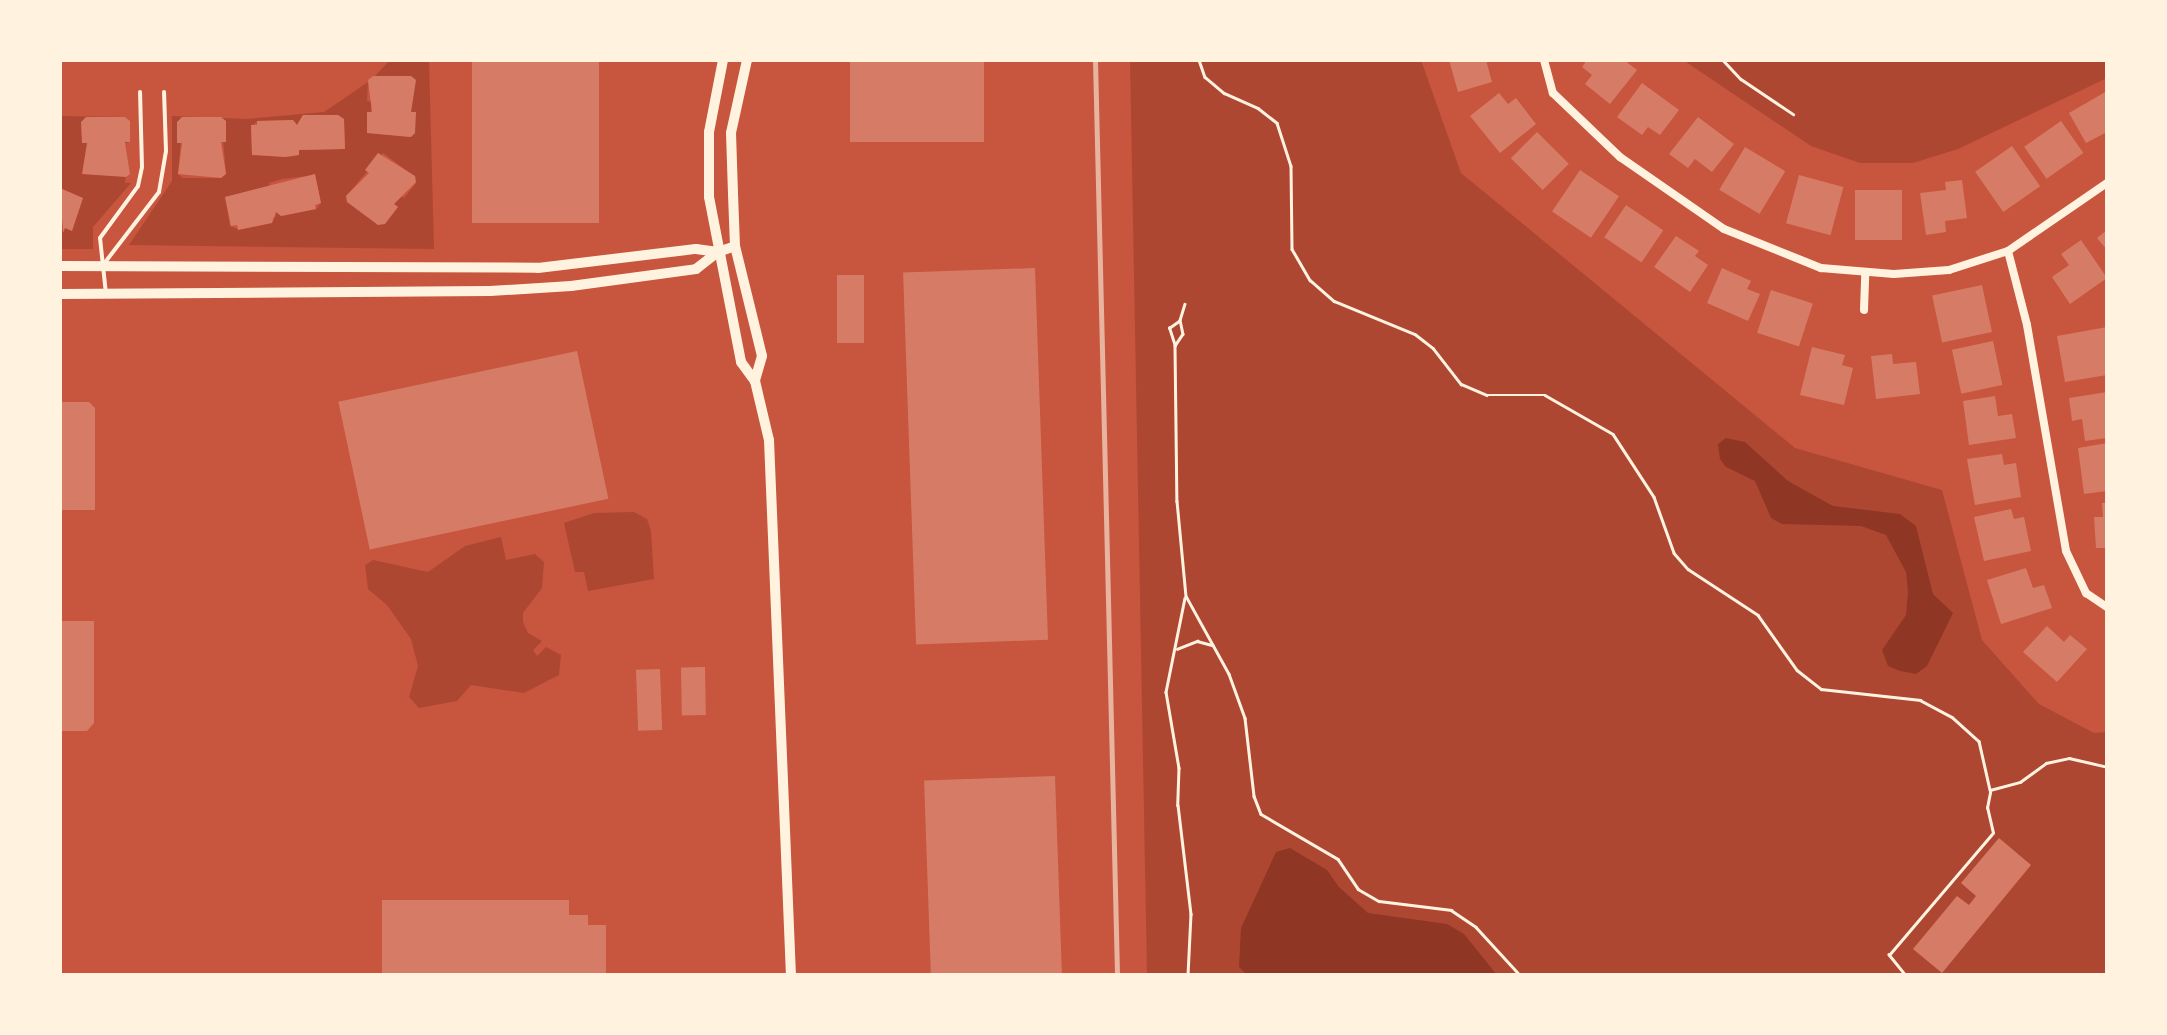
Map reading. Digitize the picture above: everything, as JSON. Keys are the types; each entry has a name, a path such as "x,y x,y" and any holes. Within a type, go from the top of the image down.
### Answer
{"street":[{"path":"723,60 708,132 709,197 742,362 755,381 770,440 791,975"},
{"path":"747,60 731,133 735,246 762,356 755,381"},
{"path":"1544,60 1553,93 1620,157 1724,229 1822,268 1864,272 1949,270 2008,251 2107,183"},
{"path":"60,294 490,291 571,286 696,269 718,252 735,246"},
{"path":"60,266 538,268 696,248 718,252"},
{"path":"2008,251 2027,325 2066,550 2086,594 2107,607"},
{"path":"1864,272 1864,310"}],"lane":[{"path":"106,294 100,238 138,186 142,167 140,92"},
{"path":"103,265 158,192 166,151 164,92"}],"path":[{"path":"1200,60 1205,77 1277,123 1292,166 1292,249 1310,280 1334,301 1415,334 1433,348 1461,384 1487,395 1545,395 1613,434 1654,497 1674,553 1688,569 1758,615 1797,670 1821,690 1920,700 1952,717 1979,741 1994,833 1888,955 1906,975"},
{"path":"1723,60 1742,79 1794,114"},
{"path":"1175,346 1183,334 1180,320 1186,304"},
{"path":"1180,320 1168,328 1175,346 1177,500 1186,596 1166,692 1179,768 1178,806 1191,914 1188,975"},
{"path":"1186,596 1230,674 1245,718 1254,796 1261,814 1338,859 1358,889 1379,900 1451,910 1476,927 1520,975"},
{"path":"1176,649 1197,641 1213,645"},
{"path":"1990,790 2020,782 2046,762 2069,758 2107,767"},
{"path":"1686,975 1700,975"}],"shaded area":[{"path":"390,60 429,60 434,249 129,245 172,181 172,116 197,117 183,117 178,174 183,178 221,178 226,173 221,118 324,112 368,82 367,101 372,102 368,133 410,137 415,133 415,113 411,112 415,80 370,81","holes":["303,115 337,115 344,119 345,149 299,150 285,157 252,155 251,126 258,121 292,120 297,125","383,153 414,176 416,183 394,204 346,196","315,175 321,203 316,209 282,216 276,212 276,217 238,229 230,226 225,197 270,187 269,183"]},
{"path":"1130,60 1421,60 1461,173 1795,448 1942,490 1982,640 2039,704 2094,733 2107,732 2107,975 1147,975"},
{"path":"1683,60 2107,60 2107,78 1958,149 1913,163 1860,163 1811,146"},
{"path":"60,116 125,117 130,121 130,142 125,143 130,174 126,174 125,183 131,183 93,227 93,249 60,249"},
{"path":"1726,438 1745,442 1788,481 1833,506 1900,514 1916,526 1933,594 1953,613 1927,666 1916,674 1900,671 1888,666 1882,650 1906,615 1908,592 1906,572 1886,535 1861,526 1782,524 1771,518 1755,481 1726,467 1720,459 1718,444"},
{"path":"634,512 647,519 651,531 654,579 588,591 584,572 575,572 564,523 594,513"},
{"path":"501,537 506,560 535,554 544,562 542,588 523,613 523,622 528,633 542,641 533,650 537,656 546,647 561,655 559,675 524,693 471,685 457,701 419,708 409,697 418,666 411,639 387,605 368,589 365,565 373,560 428,572 465,546"},
{"path":"1290,848 1327,870 1339,887 1368,913 1447,924 1464,934 1497,975 1247,975 1239,967 1241,928 1276,852"}],"building":[{"path":"472,60 599,60 599,223 472,223"},
{"path":"850,60 984,60 984,142 850,142"},
{"path":"1449,60 1486,60 1492,82 1458,92"},
{"path":"1587,60 1624,60 1637,70 1610,104 1585,84 1592,75 1582,67"},
{"path":"373,76 411,76 416,80 411,112 416,112 415,133 411,137 367,133 367,112 372,112 368,80"},
{"path":"1642,83 1679,110 1660,135 1648,127 1642,135 1617,117"},
{"path":"2107,91 2107,132 2086,143 2069,113"},
{"path":"1499,93 1508,104 1516,98 1536,124 1500,153 1470,116"},
{"path":"303,115 338,115 344,119 345,149 299,150 299,155 286,157 252,155 251,125 257,125 257,121 293,120 297,125"},
{"path":"86,117 125,117 130,121 130,142 125,142 130,174 126,177 82,174 87,143 82,143 81,122"},
{"path":"182,117 221,117 226,121 226,142 221,142 226,174 221,178 178,174 182,143 177,143 177,122"},
{"path":"1698,117 1734,144 1712,172 1695,159 1688,168 1669,154"},
{"path":"2061,121 2083,153 2047,179 2024,147"},
{"path":"1537,132 1569,164 1543,190 1511,158"},
{"path":"2012,146 2040,186 2003,212 1975,172"},
{"path":"1745,147 1785,171 1760,214 1719,190"},
{"path":"378,153 415,176 416,182 394,204 398,207 385,224 378,225 347,202 346,196 369,173 365,170"},
{"path":"1580,170 1619,196 1591,238 1552,211"},
{"path":"315,174 321,203 315,205 316,209 281,216 276,212 272,223 238,230 237,225 231,226 225,197"},
{"path":"1799,175 1843,187 1830,235 1786,223"},
{"path":"1962,180 1967,218 1945,221 1946,232 1926,235 1920,193 1946,190 1945,182"},
{"path":"60,188 83,198 72,231 65,228 63,233"},
{"path":"1855,190 1902,190 1902,240 1855,240"},
{"path":"1626,205 1663,230 1641,262 1604,237"},
{"path":"2107,230 2107,250 2097,238"},
{"path":"1676,236 1699,251 1695,256 1708,265 1690,292 1654,267"},
{"path":"2081,240 2107,278 2070,304 2052,277 2069,265 2061,254"},
{"path":"1035,268 1048,640 916,644 903,273"},
{"path":"1722,268 1751,281 1747,289 1760,294 1748,321 1707,303"},
{"path":"837,275 864,275 864,343 837,343"},
{"path":"1982,285 1992,332 1942,343 1932,296"},
{"path":"1771,290 1813,304 1799,346 1757,333"},
{"path":"2107,327 2107,375 2065,382 2057,336"},
{"path":"1993,341 2002,385 1961,394 1952,350"},
{"path":"1812,347 1845,355 1842,365 1853,368 1844,405 1800,395"},
{"path":"577,351 608,499 370,549 338,402"},
{"path":"1892,354 1893,364 1916,362 1920,394 1876,399 1871,356"},
{"path":"2107,392 2107,438 2085,441 2082,419 2072,421 2069,398"},
{"path":"1995,396 1998,416 2012,414 2016,438 1969,445 1963,401"},
{"path":"60,402 89,402 95,408 95,510 60,510"},
{"path":"2107,443 2107,491 2084,494 2078,448"},
{"path":"2002,454 2004,465 2016,463 2021,497 1975,505 1967,459"},
{"path":"2102,503 2107,503 2107,548 2096,548 2094,517 2103,517"},
{"path":"2011,509 2014,519 2024,517 2031,551 1984,561 1974,517"},
{"path":"2026,568 2033,588 2044,585 2052,608 2001,624 1987,580"},
{"path":"60,621 94,621 94,723 87,731 60,731"},
{"path":"2047,626 2064,642 2070,635 2087,649 2057,682 2023,652"},
{"path":"681,667 705,667 706,715 682,715"},
{"path":"660,669 662,730 638,731 636,670"},
{"path":"1055,776 1062,975 931,975 924,781"},
{"path":"1999,838 2031,865 1942,973 1913,949 1957,896 1969,905 1976,896 1961,883"},
{"path":"382,900 569,900 569,915 588,915 588,925 606,925 606,975 382,975"}],"railway":[{"path":"1095,60 1117,975"}]}
